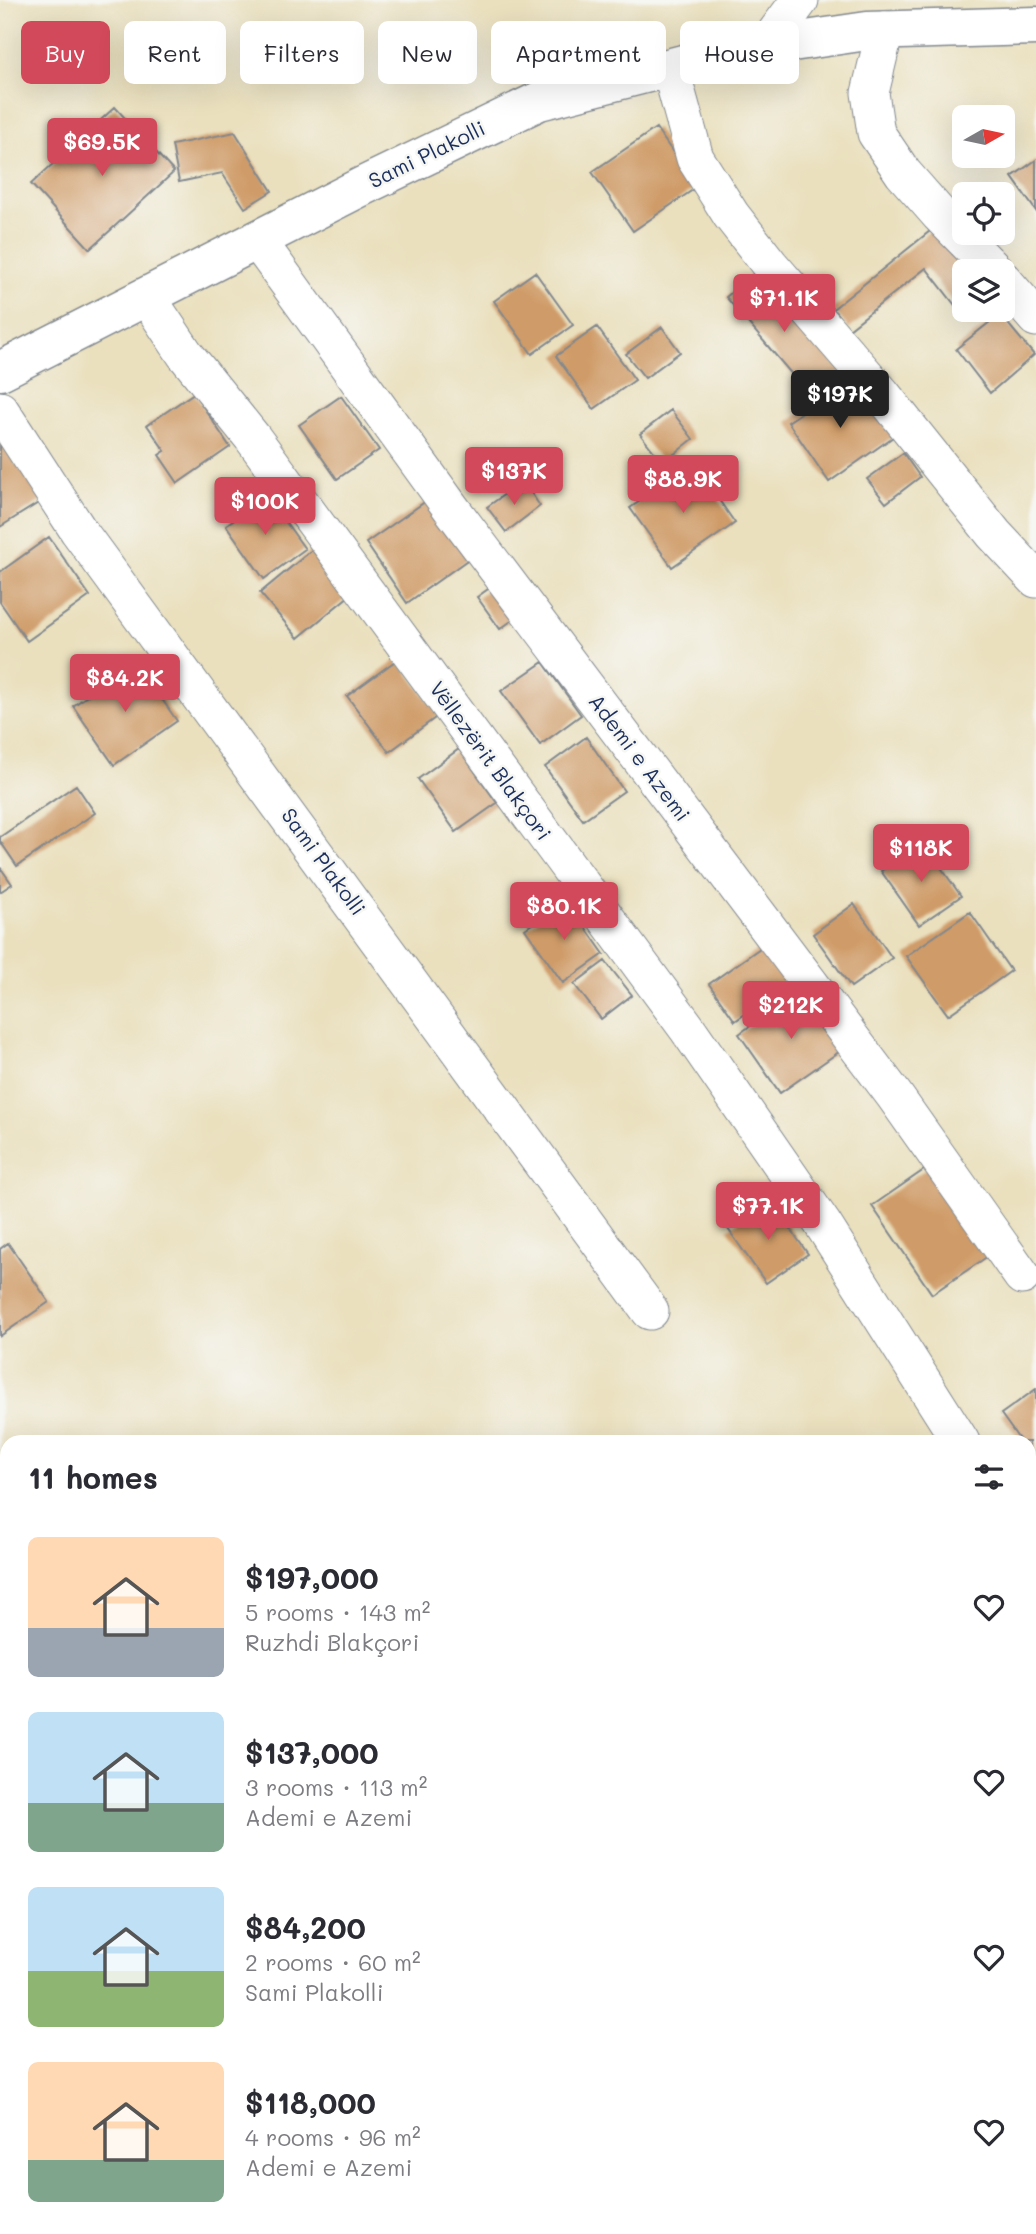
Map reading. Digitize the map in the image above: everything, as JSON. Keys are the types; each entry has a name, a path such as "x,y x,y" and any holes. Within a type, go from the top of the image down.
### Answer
{"street":[{"path":"784,21 800,0"},
{"name":"Sami Plakolli","path":"799,42 885,30 1036,26"},
{"path":"885,30 870,93 876,133 903,173 983,259"},
{"name":"Sami Plakolli","path":"0,371 539,101 680,64"},
{"path":"670,67 695,158 731,215 770,265 882,394 994,534 1036,579"},
{"name":"Ademi e Azemi","path":"257,240 451,508 894,1095 1022,1276"},
{"path":"1015,294 1036,318"},
{"name":"Vëllezërit Blakçori","path":"147,297 185,354 253,437 687,1028 822,1223 957,1435"},
{"name":"Sami Plakolli","path":"0,410 78,530 650,1311"}],"building":[{"path":"115,107 174,172 90,249 31,184"},
{"path":"656,128 697,187 633,231 592,172"},
{"path":"235,132 272,191 245,208 222,173 179,182 172,145"},
{"path":"1036,160 1036,211 1012,177"},
{"path":"940,223 952,239 952,245 957,245 968,259 952,259 952,301 926,268 849,329 833,309"},
{"path":"757,271 842,372 812,398 726,297"},
{"path":"535,272 573,325 532,354 494,301"},
{"path":"990,322 1007,322 1034,355 990,393 956,349"},
{"path":"597,327 635,380 594,409 556,356"},
{"path":"662,327 680,352 645,378 626,354"},
{"path":"851,378 893,437 829,482 788,422"},
{"path":"194,393 230,447 178,483 159,455 165,451 147,425"},
{"path":"341,396 379,450 337,479 299,425"},
{"path":"671,410 693,439 663,463 640,434"},
{"path":"0,432 43,500 0,527"},
{"path":"903,453 920,477 886,503 867,479"},
{"path":"694,464 735,523 672,567 630,508"},
{"path":"523,481 540,506 506,532 487,507"},
{"path":"267,496 305,549 264,579 226,525"},
{"path":"429,499 470,558 407,603 366,543"},
{"path":"49,537 90,596 27,641 0,602 0,572"},
{"path":"312,550 350,595 298,638 260,593"},
{"path":"498,582 521,614 500,629 477,597"},
{"path":"398,659 439,715 389,752 347,696"},
{"path":"136,662 177,721 114,765 73,706"},
{"path":"543,662 581,715 540,745 501,691"},
{"path":"586,737 624,791 583,820 545,767"},
{"path":"459,749 497,803 456,832 418,779"},
{"path":"76,785 95,813 17,866 0,837"},
{"path":"923,842 961,896 919,925 881,871"},
{"path":"0,867 12,884 0,892"},
{"path":"566,900 604,954 563,983 525,929"},
{"path":"854,904 892,958 851,987 813,934"},
{"path":"970,912 1011,971 948,1015 906,956"},
{"path":"763,946 789,983 735,1021 709,984"},
{"path":"605,961 632,995 601,1019 574,984"},
{"path":"802,989 843,1049 780,1093 739,1034"},
{"path":"934,1163 994,1252 932,1294 872,1206"},
{"path":"770,1200 808,1254 766,1283 728,1229"},
{"path":"8,1243 49,1302 0,1336 0,1249"},
{"path":"1036,1389 1036,1435 1016,1435 1001,1414"}]}
